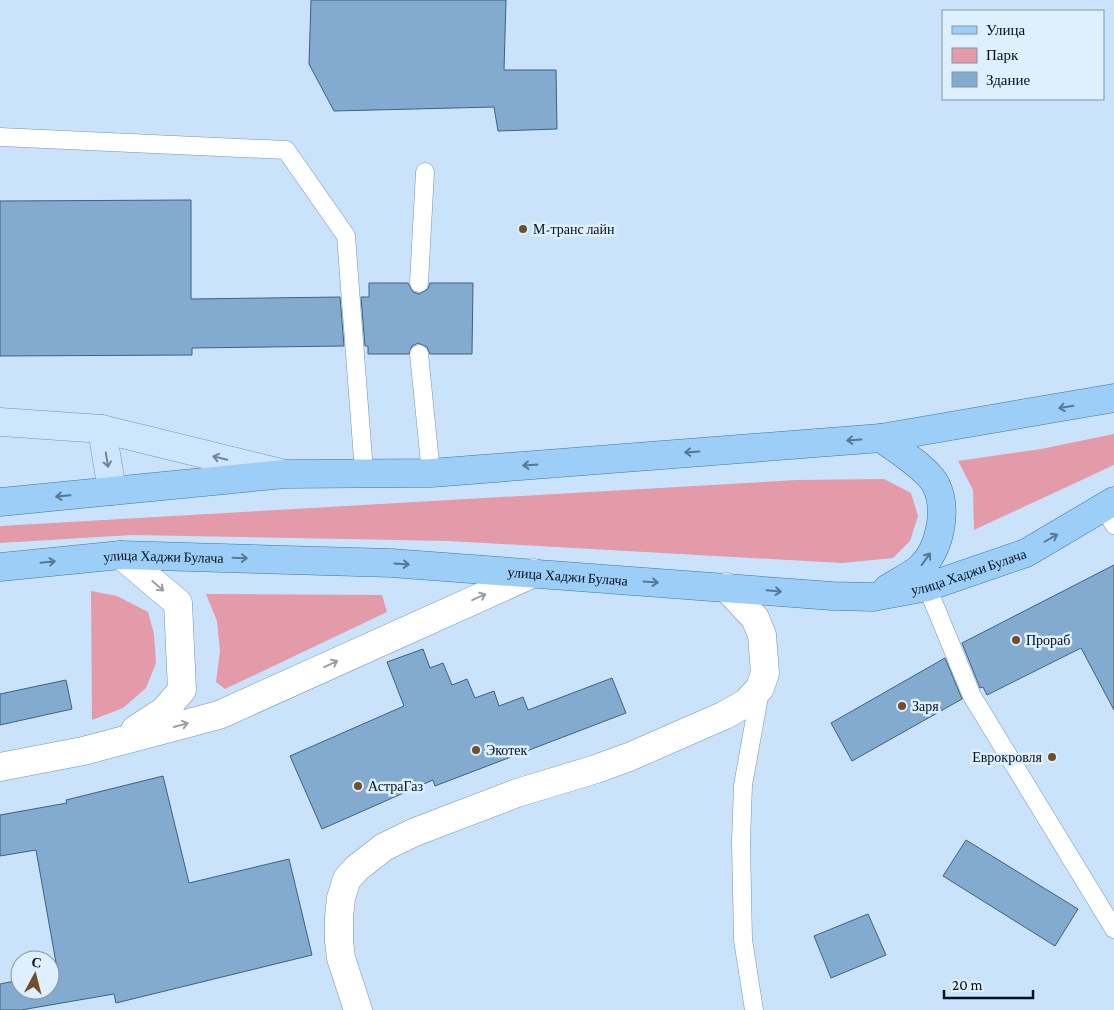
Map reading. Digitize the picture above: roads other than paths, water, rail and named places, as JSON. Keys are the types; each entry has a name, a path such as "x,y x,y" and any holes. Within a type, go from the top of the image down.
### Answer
{"main road":[{"path":"0,502 285,474 431,473 881,438 1114,398"},
{"path":"0,422 102,429 285,474"},
{"path":"102,429 112,492"},
{"path":"873,597 920,568 934,548 942,506 936,484 930,477 909,458 881,438"},
{"name":"улица Хаджи Булача","path":"0,567 121,555 392,563 832,596 873,597 927,587 1026,552 1111,511"}],"street":[{"path":"83,751 130,733 164,711 182,690 178,603 121,555"},
{"path":"0,767 83,751 219,715 534,573"},
{"path":"358,1010 342,958 338,933 341,898 347,879 357,868 384,847 415,832 516,792 596,769 629,757 725,715 746,703 760,688 765,673 762,635 755,618 726,587"}],"lane":[{"path":"0,137 286,150 346,236 364,472"},
{"path":"418,283 425,172"},
{"path":"419,354 431,473"},
{"path":"927,587 972,696 1114,929"},
{"path":"754,1010 743,940 741,842 743,785 760,688"}],"place":[{"name":"М-транс лайн","path":"523,229"},
{"name":"Прораб","path":"1016,640"},
{"name":"Заря","path":"902,706"},
{"name":"Экотек","path":"476,750"},
{"name":"Еврокровля","path":"1052,757"},
{"name":"АстраГаз","path":"358,786"}]}
